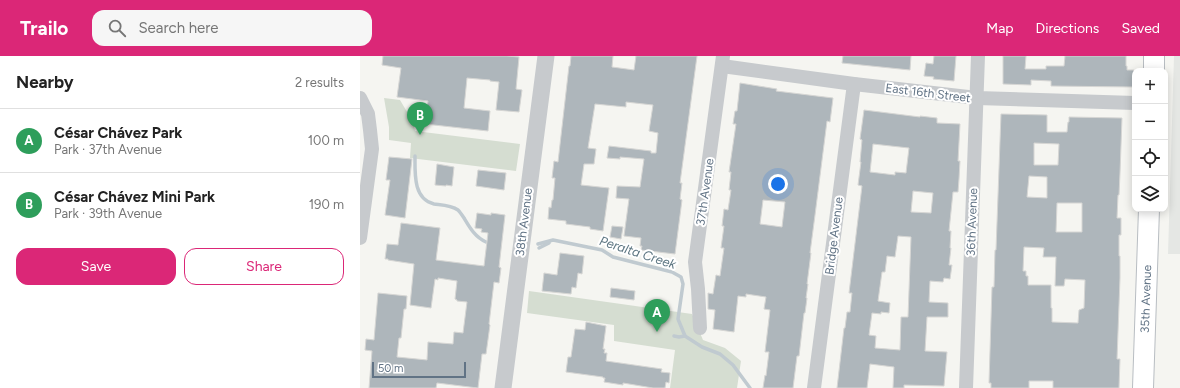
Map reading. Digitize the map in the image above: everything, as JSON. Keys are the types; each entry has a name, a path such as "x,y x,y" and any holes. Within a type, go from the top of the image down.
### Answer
{"main road":[{"path":"1154,56 1154,68"},
{"name":"35th Avenue","path":"1143,388 1149,212"}],"street":[{"name":"38th Avenue","path":"503,388 546,56"},
{"name":"36th Avenue","path":"966,388 978,56"},
{"name":"East 16th Street","path":"723,61 854,84 977,98 1132,103"},
{"name":"37th Avenue","path":"700,328 695,262 723,61"},
{"name":"Bridge Avenue","path":"814,388 854,84"},
{"path":"360,98 368,114 365,130 372,149 360,238"}],"shaded area":[{"path":"1174,56 1180,56 1180,254 1168,254"},
{"path":"384,98 400,100 413,122 415,131 520,144 516,171 410,158 411,143 389,140 389,127"},
{"path":"529,291 692,314 703,340 725,348 741,361 737,388 670,388 675,350 614,341 614,325 527,313"}],"building":[{"path":"383,56 519,57 516,89 522,90 519,112 496,110 499,82 467,78 464,108 490,111 488,131 425,124 428,101 397,97 401,68 382,65"},
{"path":"571,56 613,56 612,67 634,70 636,56 697,56 680,183 682,183 680,199 682,200 675,254 641,250 641,238 624,236 629,199 616,198 617,186 640,187 644,159 620,157 620,159 607,158 609,146 651,151 651,153 656,153 658,133 649,131 653,105 626,102 626,107 595,104 588,148 596,149 594,164 584,164 581,185 609,188 603,231 590,229 590,227 566,224 566,221 548,219 549,207 551,208 553,200 555,178 552,178 554,161 558,162"},
{"path":"843,56 911,56 910,70 842,63"},
{"path":"934,56 956,56 954,81 933,79 934,77 924,76 926,63 933,64"},
{"path":"1003,56 1026,56 1025,69 1046,69 1046,66 1064,66 1065,56 1126,56 1127,70 1132,70 1132,87 1051,86 1051,81 1031,80 1031,85 1003,84"},
{"path":"740,83 777,89 776,91 833,98 830,122 827,121 810,253 807,298 793,388 763,388 769,352 765,352 770,310 764,309 766,297 746,294 746,297 738,296 734,332 713,329 715,310 708,309 708,293 713,294 716,275 720,276 724,248 721,248 724,226 722,226 724,209 728,210 731,190 729,190 731,172 729,172 736,124 733,124 735,111 737,111","holes":["763,200 785,202 782,227 760,224"]},
{"path":"864,110 937,118 937,123 960,124 958,192 953,192 949,231 951,231 951,248 949,265 952,265 950,279 944,278 943,282 930,281 929,302 948,303 948,317 927,317 925,351 947,352 944,386 904,385 904,388 893,388 894,367 870,364 867,388 837,388 844,328 847,312 850,312 852,293 849,293 862,186 858,185 862,140 860,139","holes":["873,144 909,148 906,173 895,172 895,175 870,172","913,191 933,193 931,213 911,212","898,236 911,237 908,317 901,317 900,350 875,348 876,336 869,335 872,313 889,313 890,303 878,301 882,272 885,272 887,256 895,257"]},
{"path":"1001,114 1047,115 1047,132 1067,132 1069,117 1122,118 1117,218 1121,218 1121,235 1119,235 1120,278 1117,359 1120,359 1119,388 1053,388 1053,381 1029,381 1029,388 991,388 991,383 989,383 992,287 994,287","holes":["1034,143 1059,144 1058,165 1034,165","1029,176 1047,177 1047,198 1027,197","1057,203 1082,203 1082,232 1056,232","1024,247 1044,248 1043,257 1056,257 1055,286 1064,286 1065,279 1085,280 1084,308 1079,310 1078,323 1052,322 1051,285 1028,285 1028,276 1026,276 1026,271 1023,271"]},
{"path":"389,157 412,159 405,218 385,215 390,180 386,180"},
{"path":"437,164 454,167 452,186 435,185"},
{"path":"478,170 506,173 504,190 476,186"},
{"path":"477,213 505,215 499,267 501,268 499,283 494,282 486,354 482,354 478,388 437,383 436,388 369,388 372,351 365,350 366,339 374,340 378,293 407,296 397,357 427,360 428,342 453,344 454,332 463,333 467,302 457,301 455,299 457,281 438,278 438,280 435,279 431,308 410,305 414,264 385,259 387,244 398,245 401,223 440,228 436,260 484,266 488,233 481,232 482,229 475,228"},
{"path":"612,226 623,227 621,239 610,237"},
{"path":"560,253 584,256 582,274 578,273 576,288 572,287 571,294 542,291 544,273 557,275"},
{"path":"611,288 635,291 634,300 610,297"},
{"path":"586,322 606,326 603,349 605,349 604,353 607,353 606,361 662,369 661,372 670,373 669,383 666,382 665,388 653,388 623,383 623,385 604,382 605,378 603,377 566,372 568,357 571,357 575,329 585,330"}],"waterway":[{"name":"Peralta Creek","path":"415,156 415,177 422,197 434,204 449,206 458,210 473,232 486,242"},
{"name":"Peralta Creek","path":"538,244 553,240 602,250 613,257 672,272 681,277 683,284 678,319 685,336 702,347 720,354 733,365 750,388"},
{"name":"Peralta Creek","path":"539,248 549,243"},
{"name":"Peralta Creek","path":"674,336 685,336"}],"place":[{"name":"César Chávez Mini Park","path":"420,135"},
{"name":"César Chávez Park","path":"657,332"}]}
